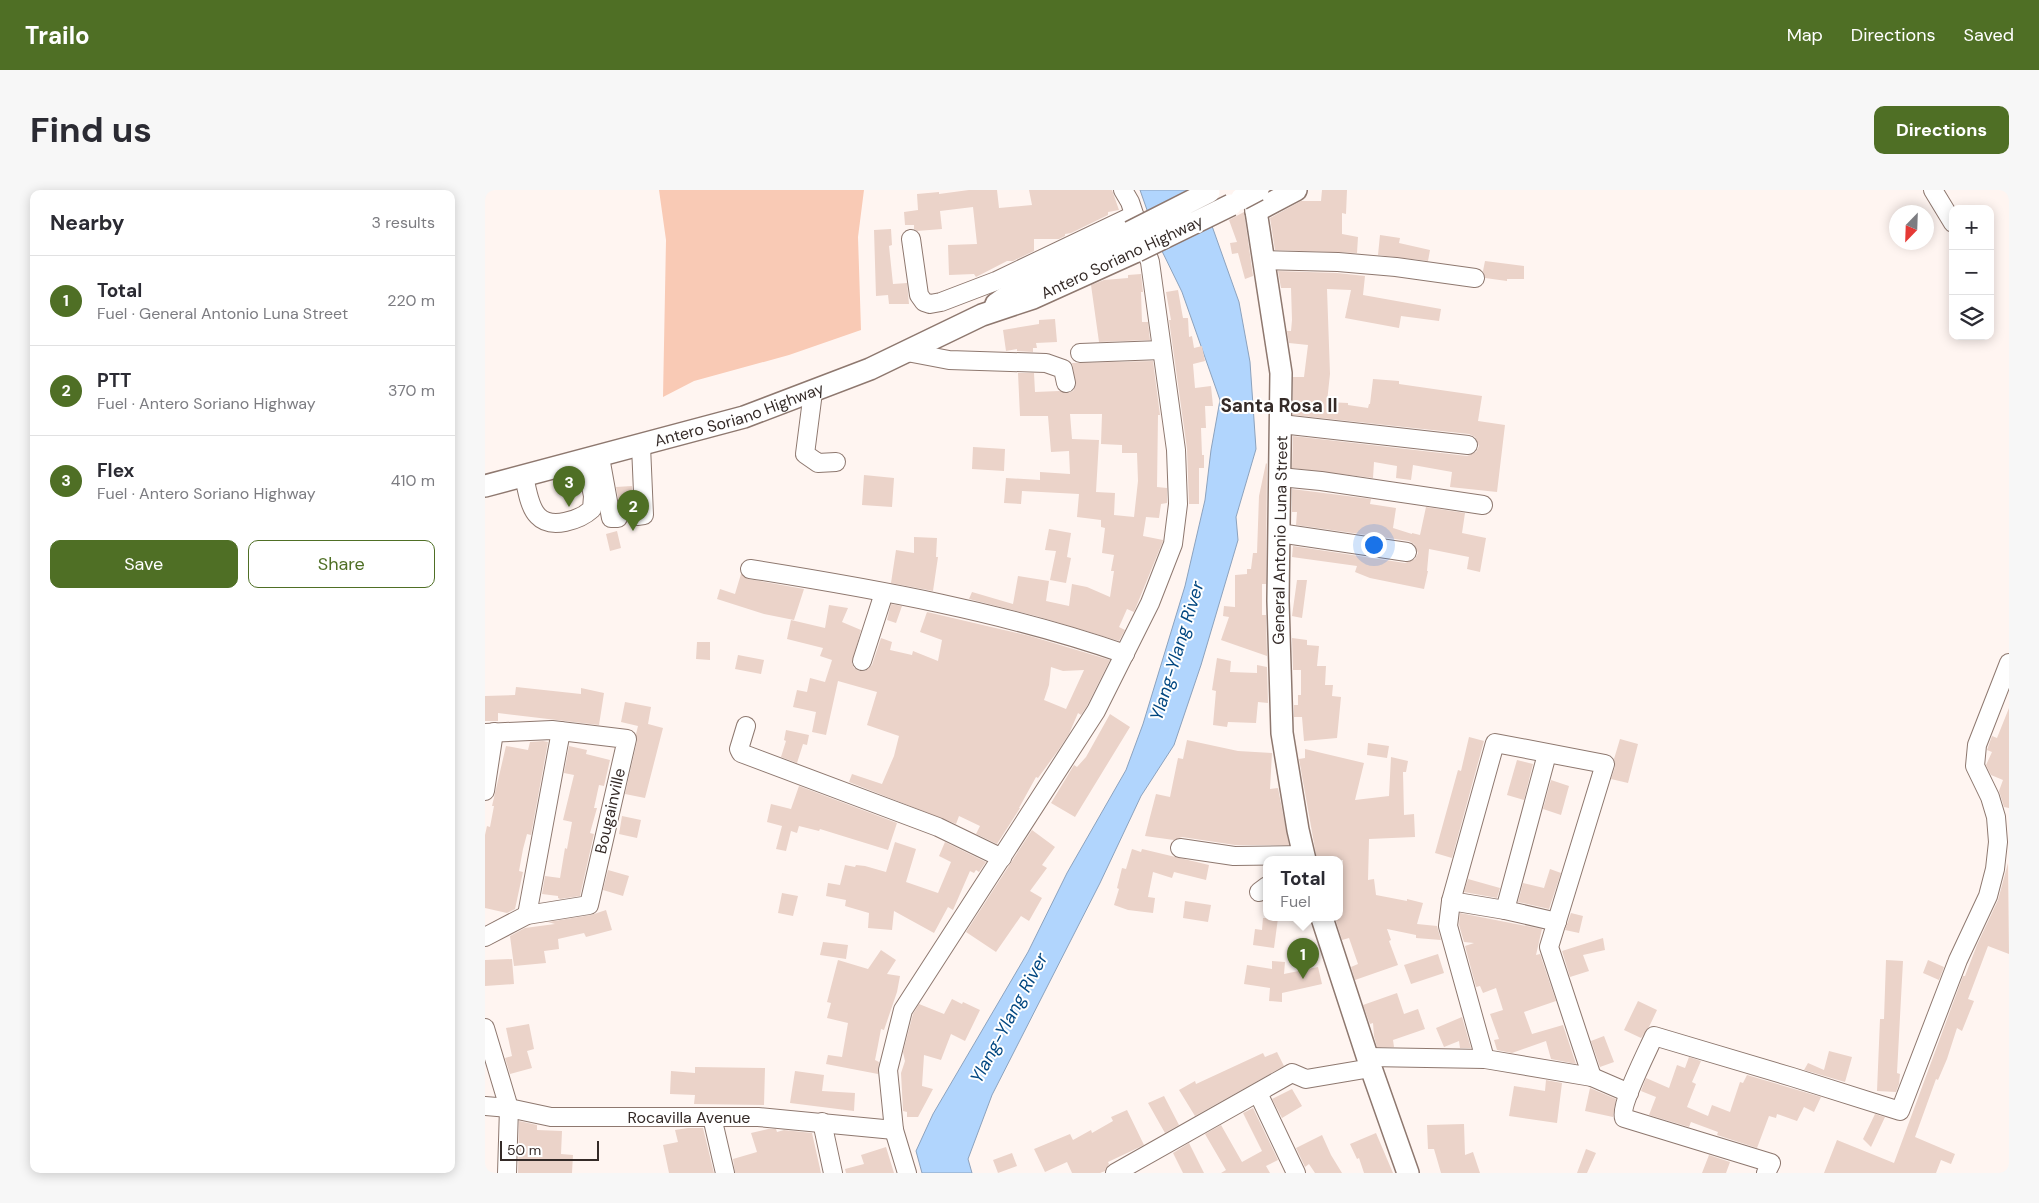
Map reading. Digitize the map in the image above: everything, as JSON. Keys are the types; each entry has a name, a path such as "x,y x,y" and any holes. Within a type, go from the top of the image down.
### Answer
{"main road":[{"name":"Antero Soriano Highway","path":"1134,233 1248,199 1295,190"},
{"name":"Antero Soriano Highway","path":"485,486 593,459 744,417 870,369 982,315 1026,283 1134,233 1211,191"},
{"name":"General Antonio Luna Street","path":"1248,199 1263,260 1281,372 1278,602 1282,733 1304,856"},
{"path":"1323,921 1369,1063 1408,1173"}],"street":[{"path":"907,1173 894,1130 888,1070 903,1010 1096,711 1150,603 1173,544 1178,504 1176,450 1150,262 1134,233 1123,190"},
{"path":"1933,190 1949,216"},
{"path":"911,239 919,295 924,302 930,304 941,302 1134,233"},
{"path":"1263,260 1338,262 1396,267 1475,278"},
{"path":"1080,354 1162,350"},
{"path":"907,352 949,360 1046,363 1063,370 1066,383"},
{"path":"813,392 805,454 818,463 836,462"},
{"path":"1281,424 1468,445"},
{"path":"637,516 644,515 641,446"},
{"path":"524,476 532,507 539,517 549,522 565,522 584,516 591,509 593,459"},
{"path":"593,459 611,518 618,518"},
{"path":"1280,477 1321,481 1483,505"},
{"path":"1279,533 1407,552"},
{"path":"750,570 884,593 1067,634 1125,654"},
{"path":"862,661 884,593"},
{"path":"1766,1173 1771,1163 1626,1120 1622,1115 1622,1111 1654,1036 1792,1076 1900,1111 1958,960 1988,896 1995,869 1998,842 1996,817 1975,766 1977,745 2009,663"},
{"path":"746,726 739,749 741,753 938,827 1001,858"},
{"path":"527,915 561,731"},
{"name":"Bougainville","path":"485,937 527,915 589,905 627,739 561,731 490,733"},
{"path":"485,791 490,733"},
{"path":"1485,1059 1448,926 1451,901 1495,743 1605,764 1549,947 1593,1077"},
{"path":"1505,910 1547,754"},
{"path":"1180,848 1234,856 1263,857"},
{"path":"1451,901 1505,910 1557,922"},
{"path":"485,1029 509,1108 507,1173"},
{"path":"1115,1173 1292,1073 1307,1079 1369,1063 1485,1059 1593,1077 1629,1093"},
{"path":"1258,1093 1296,1173"},
{"name":"Rocavilla Avenue","path":"485,1106 509,1108 551,1117 758,1117 894,1130"},
{"path":"712,1116 725,1173"},
{"path":"822,1122 833,1173"}],"shaded area":[{"path":"659,190 864,190 858,237 861,330 789,355 694,381 663,397 666,240"}],"water":[{"name":"Ylang-Ylang River","path":"1140,190 1190,190 1212,226 1239,302 1250,362 1256,449 1236,517 1238,540 1201,665 1174,745 1141,796 1100,883 992,1095 968,1159 972,1173 922,1173 916,1151 933,1114 1028,952 1067,873 1126,770 1143,724 1185,586 1205,500 1220,400 1182,292 1160,247"}],"building":[{"path":"969,190 997,190 999,208 1032,205 1029,190 1112,190 1119,210 1108,212 1108,215 1071,233 1065,234 1065,236 1059,239 1034,239 1034,251 1013,261 1007,261 976,277 974,274 949,275 948,245 977,244 973,207 940,211 942,229 917,231 914,229 914,225 905,225 904,212 918,210 917,194 939,192 939,194"},
{"path":"1322,190 1347,190 1346,214 1342,213 1342,234 1358,237 1357,253 1275,250 1270,218 1301,201 1321,201"},
{"path":"1244,212 1253,276 1245,279 1238,253 1232,254 1230,243 1237,242 1229,220"},
{"path":"891,229 892,245 889,246 893,284 907,283 909,304 889,304 888,295 876,296 874,230"},
{"path":"1380,235 1400,238 1399,243 1430,250 1428,261 1378,255"},
{"path":"1485,261 1524,266 1524,279 1507,279 1507,281 1485,278 1483,271"},
{"path":"1278,271 1365,276 1363,295 1441,309 1439,321 1401,316 1399,328 1345,318 1351,290 1327,289 1330,374 1327,402 1348,403 1348,405 1368,408 1373,379 1399,381 1399,384 1482,396 1478,421 1505,425 1497,492 1450,487 1452,472 1413,465 1411,480 1396,478 1397,466 1374,462 1373,478 1292,468 1293,436 1467,456 1476,452 1479,446 1475,437 1469,434 1293,415 1293,377 1304,377 1308,345 1289,343 1287,331 1291,331 1291,288 1281,288"},
{"path":"1141,274 1143,292 1141,292 1142,322 1148,322 1150,340 1099,342 1091,285 1104,280 1128,278 1128,275"},
{"path":"1178,290 1183,318 1188,318 1189,337 1192,336 1194,348 1202,346 1205,361 1193,364 1195,388 1211,386 1213,406 1205,406 1206,428 1201,428 1204,468 1199,468 1199,504 1189,504 1187,449 1166,292"},
{"path":"1055,319 1057,342 1036,343 1037,348 1033,348 1033,352 1017,351 1017,349 1006,351 1003,330 1039,324 1039,320"},
{"path":"1153,361 1160,415 1158,415 1157,487 1167,488 1167,503 1161,504 1159,518 1146,517 1143,536 1163,541 1134,612 1127,609 1119,627 1125,630 1119,641 1036,616 969,599 972,592 1013,604 1018,576 1049,581 1046,601 1069,606 1072,584 1087,587 1110,597 1114,571 1111,571 1114,555 1102,553 1105,528 1101,527 1101,520 1077,517 1079,494 1022,491 1021,504 1004,503 1006,478 1040,480 1040,472 1070,474 1069,451 1051,452 1048,416 1020,416 1018,373 1034,373 1035,392 1059,391 1068,393 1073,391 1076,386 1072,363","holes":["1070,414 1102,414 1101,444 1122,445 1122,453 1137,453 1138,481 1134,517 1114,515 1115,493 1096,492 1099,440 1072,439"]},
{"path":"973,447 1005,449 1004,471 972,469"},
{"path":"1266,463 1266,584 1262,584 1262,615 1266,615 1267,656 1221,640 1229,617 1223,616 1224,606 1235,607 1235,575 1247,574 1247,569 1251,569 1253,553 1257,553 1259,496"},
{"path":"864,475 894,478 892,507 862,505"},
{"path":"632,486 633,506 627,512 620,508 616,487"},
{"path":"1292,489 1371,499 1370,504 1396,508 1393,528 1412,534 1420,535 1426,507 1465,513 1462,533 1486,538 1480,572 1467,569 1469,557 1429,549 1428,571 1424,589 1370,578 1355,572 1357,566 1292,557 1293,546 1405,563 1415,559 1418,553 1414,544 1409,541 1296,525 1297,512 1292,512"},
{"path":"1049,529 1071,533 1067,557 1071,558 1066,583 1050,580 1056,551 1045,550"},
{"path":"617,531 621,548 610,551 606,534"},
{"path":"914,537 937,538 936,557 938,557 933,591 891,583 896,550 914,553"},
{"path":"741,574 748,579 804,589 794,620 764,614 717,599 720,589 735,594"},
{"path":"1297,580 1307,580 1302,618 1292,616"},
{"path":"891,604 902,606 896,623 887,620"},
{"path":"829,605 848,608 842,622 861,630 852,663 854,668 859,671 865,671 872,665 881,638 892,642 890,650 912,655 913,651 938,661 942,640 920,632 927,612 1030,636 1110,660 1087,706 1081,715 1078,713 1069,734 1038,778 1036,777 1020,808 997,844 976,834 980,826 959,816 956,824 849,782 852,774 882,784 894,756 899,736 867,725 877,692 838,681 826,735 812,732 816,712 793,707 797,690 807,692 810,678 825,682 832,660 820,656 823,648 787,639 791,620 825,628","holes":["1051,667 1063,671 1084,670 1066,709 1044,700 1049,685"]},
{"path":"1292,638 1307,640 1307,645 1319,646 1317,666 1326,666 1325,685 1333,685 1332,696 1341,697 1337,738 1304,741 1302,717 1294,717 1294,705 1298,705 1298,695 1301,695 1301,670 1293,670"},
{"path":"697,642 710,642 710,660 696,659"},
{"path":"738,655 764,660 761,674 735,669"},
{"path":"1217,658 1231,661 1230,672 1257,673 1257,665 1267,667 1268,703 1258,702 1256,723 1228,722 1227,727 1213,725 1216,691 1212,690"},
{"path":"516,687 581,694 581,688 604,693 599,725 498,713 498,721 485,721 485,696 515,695"},
{"path":"625,702 651,707 648,724 663,728 645,798 625,794 637,741 638,726 621,722"},
{"path":"2009,708 2009,808 2004,807 1999,791 2003,780 1991,775 1986,765 1992,752 1987,750 1992,736 1997,738"},
{"path":"1110,714 1130,727 1075,817 1051,803 1074,765 1077,767 1086,757"},
{"path":"786,730 809,735 807,745 803,744 797,763 781,757 786,741 784,740"},
{"path":"1469,737 1484,741 1452,858 1435,853 1458,770 1461,771"},
{"path":"1620,739 1638,744 1628,783 1611,779"},
{"path":"1187,740 1238,751 1272,753 1270,789 1278,788 1289,845 1235,845 1182,837 1174,840 1145,836 1156,794 1170,797 1178,758 1183,759"},
{"path":"530,742 548,742 531,835 527,834 523,849 519,871 523,872 515,909 507,913 485,908 485,835 487,826 490,827 494,806 492,806 506,746 528,750"},
{"path":"1368,743 1389,746 1387,758 1367,755"},
{"path":"569,746 587,750 586,754 610,760 604,786 599,785 594,808 597,808 590,833 594,834 580,896 560,899 558,896 542,894 545,876 560,878 572,822 563,820 574,775 564,773"},
{"path":"1305,749 1364,763 1355,800 1389,796 1391,757 1408,761 1406,772 1403,772 1404,815 1414,814 1415,837 1369,839 1368,880 1374,879 1376,895 1423,903 1417,924 1437,926 1441,940 1416,938 1416,935 1387,929 1391,940 1389,941 1398,965 1355,980 1351,967 1358,964 1349,938 1342,940 1336,921 1343,921 1343,856 1316,856 1299,759 1305,758"},
{"path":"1517,760 1533,764 1524,800 1507,795"},
{"path":"1551,780 1569,786 1561,815 1543,809"},
{"path":"799,786 897,823 888,850 820,829 819,831 799,826 797,833 791,831 786,851 776,849 782,826 767,822 771,804 791,809"},
{"path":"622,816 641,820 637,838 619,834"},
{"path":"1032,830 1055,847 1042,865 1047,868 1030,891 1042,898 1029,921 1021,916 996,952 966,932"},
{"path":"895,842 916,849 906,882 938,893 951,862 939,856 945,842 986,862 979,872 976,870 974,873 970,871 953,910 948,907 934,933 894,911 892,930 868,928 869,913 845,906 846,900 826,896 828,883 840,885 845,865 865,866 886,872"},
{"path":"1132,849 1141,852 1142,849 1209,865 1206,880 1174,872 1172,878 1153,872 1148,897 1155,898 1153,913 1128,910 1114,905 1119,889 1117,888 1122,868 1126,869"},
{"path":"2008,863 2009,954 1988,946 1968,999 1974,1001 1962,1031 1957,1028 1947,1059 1938,1080 1936,1079 1915,1137 1955,1154 1951,1164 1941,1160 1936,1173 1824,1173 1837,1140 1894,1163 1963,976 1965,976 1998,900"},
{"path":"1550,869 1561,873 1549,909 1518,902 1523,883 1544,888"},
{"path":"608,870 629,876 623,896 603,890"},
{"path":"1468,879 1500,888 1497,898 1464,892"},
{"path":"782,893 798,896 793,916 778,913"},
{"path":"1185,901 1211,905 1208,922 1183,918"},
{"path":"606,910 612,930 586,937 584,933 558,939 559,949 544,951 546,963 514,966 510,936 525,928 555,924 548,922 591,915"},
{"path":"1460,913 1542,929 1536,955 1540,954 1556,1001 1524,1012 1532,1034 1563,1025 1576,1064 1551,1059 1546,1041 1512,1053 1497,1050 1494,1040 1499,1039 1490,1014 1503,1010 1496,988 1483,993 1480,986 1476,987 1465,946 1474,943 1464,942 1459,925"},
{"path":"1571,913 1583,916 1579,933 1565,930"},
{"path":"1263,918 1263,921 1278,921 1274,948 1253,945 1255,929 1262,930"},
{"path":"1603,938 1605,950 1583,955 1589,971 1570,977 1562,951"},
{"path":"823,942 848,945 846,959 820,955"},
{"path":"881,950 896,960 887,974 900,976 897,992 884,1030 881,1029 875,1060 879,1062 878,1074 826,1064 828,1055 842,1057 848,1023 827,1018 831,1003 827,1002 838,960 868,969"},
{"path":"1438,954 1444,973 1411,984 1404,965"},
{"path":"512,959 514,984 485,986 485,960"},
{"path":"1886,960 1903,961 1897,1073 1900,1074 1896,1092 1877,1091 1880,1019 1884,1019"},
{"path":"1928,960 1944,967 1939,980 1923,973"},
{"path":"1272,961 1285,962 1284,974 1318,967 1322,984 1282,993 1282,1002 1269,1001 1270,988 1244,984 1247,965 1272,969"},
{"path":"1397,993 1404,1014 1418,1009 1425,1029 1393,1040 1394,1047 1377,1047 1373,1023 1370,1024 1363,1005"},
{"path":"952,999 980,1010 965,1041 951,1034 941,1060 924,1055 922,1086 933,1089 918,1117 907,1117 907,1112 903,1111 901,1073 905,1061 903,1052 913,1014 919,1004 944,1014"},
{"path":"1638,1001 1657,1010 1641,1038 1624,1030"},
{"path":"1462,1017 1471,1048 1460,1048 1459,1041 1444,1047 1436,1028"},
{"path":"529,1024 534,1049 527,1051 532,1068 510,1074 505,1058 512,1056 506,1028"},
{"path":"1604,1036 1614,1062 1600,1067 1591,1041"},
{"path":"1829,1051 1852,1057 1845,1082 1804,1070 1808,1063 1824,1070"},
{"path":"1277,1052 1284,1066 1195,1116 1179,1090 1195,1081 1196,1084 1263,1053 1265,1057"},
{"path":"1689,1057 1701,1061 1692,1082 1696,1084 1687,1107 1708,1116 1712,1105 1730,1112 1740,1082 1743,1083 1747,1075 1821,1097 1814,1112 1804,1107 1797,1121 1777,1114 1776,1118 1769,1116 1757,1148 1717,1135 1718,1132 1691,1122 1689,1127 1649,1115 1656,1097 1641,1091 1646,1078 1669,1088 1677,1065 1685,1068"},
{"path":"695,1067 765,1068 764,1105 694,1104 695,1095 670,1094 671,1071 695,1073"},
{"path":"795,1071 824,1075 822,1091 855,1093 854,1111 790,1103"},
{"path":"1546,1080 1562,1083 1557,1123 1509,1116 1514,1086 1545,1091"},
{"path":"1590,1088 1616,1099 1613,1117 1585,1111"},
{"path":"1292,1089 1302,1106 1282,1118 1272,1099"},
{"path":"1164,1096 1179,1125 1165,1133 1148,1103"},
{"path":"1253,1108 1278,1160 1266,1166 1270,1173 1221,1173 1226,1170 1205,1134 1221,1125 1242,1162 1262,1151 1243,1113"},
{"path":"1127,1110 1144,1145 1108,1162 1109,1164 1105,1171 1100,1173 1072,1173 1067,1162 1045,1172 1034,1149 1070,1134 1073,1140 1091,1130 1092,1133 1113,1121 1111,1117"},
{"path":"1875,1114 1885,1117 1871,1147 1863,1139"},
{"path":"519,1121 537,1125 537,1130 562,1131 561,1154 573,1155 572,1173 518,1173"},
{"path":"1464,1124 1465,1155 1473,1152 1480,1173 1441,1173 1434,1149 1428,1149 1427,1125"},
{"path":"703,1128 714,1173 669,1173 663,1145 678,1142 675,1130"},
{"path":"776,1129 777,1132 784,1130 812,1133 821,1173 735,1173 733,1159 757,1152 751,1133"},
{"path":"1376,1133 1393,1173 1364,1173 1359,1158 1357,1159 1350,1144"},
{"path":"1322,1135 1342,1173 1315,1173 1309,1164 1305,1167 1296,1148"},
{"path":"1189,1143 1204,1173 1183,1173 1173,1153"},
{"path":"886,1147 894,1173 846,1173 845,1169 864,1164 861,1155"},
{"path":"1586,1149 1596,1153 1587,1173 1577,1173"},
{"path":"1012,1153 1017,1166 998,1173 993,1160"},
{"path":"1709,1155 1730,1162 1726,1173 1702,1173"}],"place":[{"name":"Flex","path":"569,507"},
{"name":"PTT","path":"633,531"},
{"name":"Total","path":"1303,979"}],"district":[{"name":"Santa Rosa II","path":"1279,405"}]}
